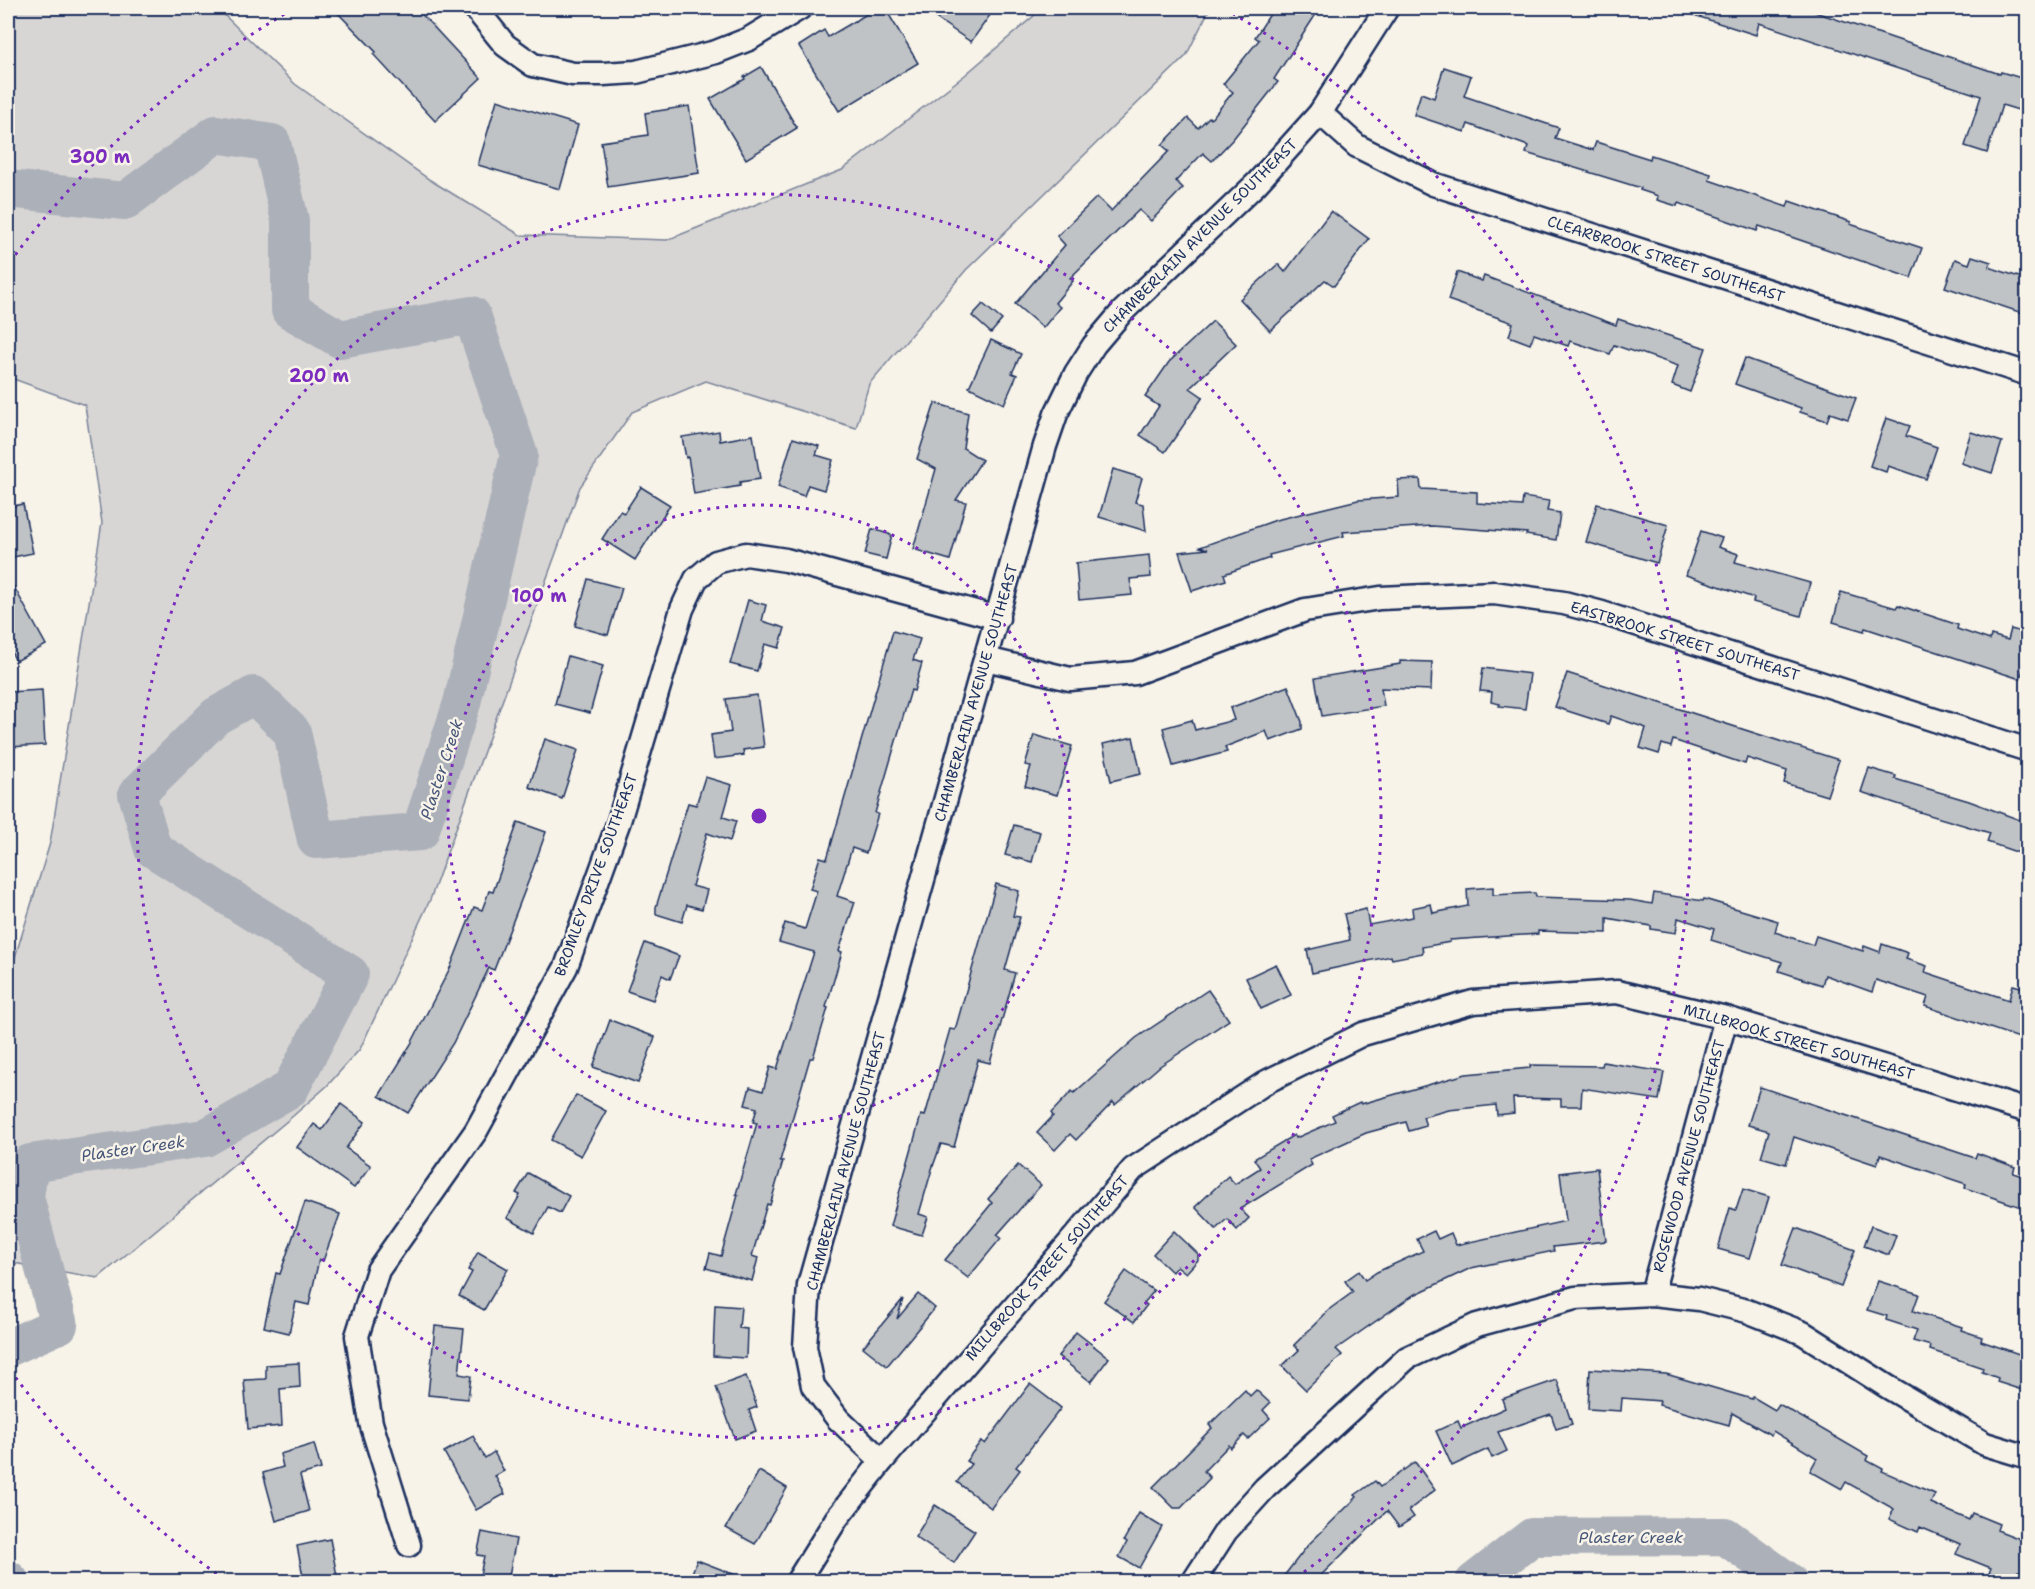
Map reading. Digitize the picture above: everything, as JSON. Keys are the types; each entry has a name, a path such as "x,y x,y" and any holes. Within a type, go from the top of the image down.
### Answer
{"street":[{"path":"475,8 506,45 532,65 573,74 636,72 716,52 749,39 800,8"},
{"name":"CHAMBERLAIN AVENUE SOUTHEAST","path":"882,1461 838,1419 813,1386 805,1347 809,1286 998,618 1044,446 1056,414 1076,373 1094,345 1122,312 1257,183 1320,113 1387,8"},
{"name":"CLEARBROOK STREET SOUTHEAST","path":"1320,113 1357,146 1433,184 2028,375"},
{"name":"BROMLEY DRIVE SOUTHEAST","path":"408,1545 371,1423 357,1336 378,1270 476,1131 566,967 619,821 682,609 696,579 716,562 746,554 798,562 998,618"},
{"name":"EASTBROOK STREET SOUTHEAST","path":"986,659 1070,679 1135,673 1305,610 1380,598 1494,593 1564,603 1602,613 2028,750"},
{"name":"MILLBROOK STREET SOUTHEAST","path":"797,1581 837,1518 882,1461 1132,1169 1268,1081 1364,1034 1473,1002 1617,992 1726,1018 2028,1111"},
{"name":"ROSEWOOD AVENUE SOUTHEAST","path":"1652,1294 1726,1018"},
{"path":"1193,1581 1226,1531 1265,1488 1407,1358 1477,1325 1575,1298 1652,1294 1699,1299 1738,1309 1803,1333 1985,1444 2028,1457"}],"shaded area":[{"path":"8,8 217,8 295,84 430,180 520,235 667,240 842,170 965,75 1043,8 1210,8 1186,56 966,270 869,384 856,428 706,381 632,412 580,487 430,900 360,1049 327,1086 293,1116 98,1278 8,1262 8,980 50,843 102,523 85,405 8,377"}],"building":[{"path":"333,8 416,8 481,78 435,121 373,54 376,52"},
{"path":"877,8 885,8 918,63 839,111 799,46 824,30 828,37"},
{"path":"921,8 995,8 971,42"},
{"path":"1274,8 1320,8 1274,79 1278,82 1233,139 1212,161 1203,153 1176,181 1183,188 1151,221 1139,210 1070,278 1073,281 1055,303 1060,307 1043,328 1015,304 1065,245 1057,236 1097,197 1111,211 1169,151 1162,145 1188,118 1198,128 1209,117 1211,119 1233,92 1223,84 1259,40 1255,37"},
{"path":"1681,8 1803,8 2000,74 2001,72 2028,80 2028,113 2002,105 1987,153 1965,146 1981,96 1759,23 1756,35 1681,11"},
{"path":"761,67 797,128 746,159 710,99"},
{"path":"1444,67 1471,76 1464,96 1559,128 1555,138 1593,150 1596,142 1650,159 1651,155 1711,174 1709,180 1787,207 1789,201 1922,248 1911,278 1759,226 1757,231 1678,203 1677,206 1657,200 1658,196 1640,190 1641,188 1526,153 1528,146 1468,124 1465,132 1414,115 1421,93 1434,98"},
{"path":"497,100 578,125 560,189 478,165"},
{"path":"689,106 699,173 608,187 601,142 648,135 645,113"},
{"path":"1331,211 1369,239 1334,286 1325,280 1270,331 1240,299 1278,264 1285,272"},
{"path":"1972,256 1991,262 1989,267 2028,280 2028,315 1945,287 1955,259 1969,264"},
{"path":"1457,272 1482,281 1484,276 1616,325 1618,319 1706,348 1690,392 1672,385 1678,366 1638,352 1614,345 1610,354 1570,341 1568,346 1534,334 1530,344 1509,336 1513,323 1448,300"},
{"path":"983,304 1002,320 991,333 972,316"},
{"path":"1213,321 1236,344 1190,388 1203,397 1165,452 1140,435 1159,406 1145,397 1169,362"},
{"path":"991,340 1021,354 1012,373 1017,375 1004,404 969,387"},
{"path":"1745,358 1856,398 1848,419 1830,413 1827,421 1800,412 1801,408 1735,384"},
{"path":"935,403 968,413 963,448 982,460 956,500 966,502 950,560 913,549 936,469 917,459"},
{"path":"1886,418 1910,426 1906,436 1937,447 1926,479 1888,466 1886,472 1870,466"},
{"path":"719,431 720,441 753,435 760,479 740,482 740,486 694,494 682,437"},
{"path":"1971,432 2002,442 1992,473 1961,463"},
{"path":"793,438 819,446 816,455 833,460 824,490 808,485 804,496 778,487"},
{"path":"1113,469 1142,478 1135,502 1143,504 1146,531 1099,517"},
{"path":"1420,479 1421,489 1477,492 1477,503 1522,506 1523,497 1549,501 1547,511 1560,513 1556,540 1526,535 1527,533 1432,526 1343,532 1344,536 1269,555 1270,558 1224,574 1226,580 1192,591 1179,552 1208,549 1200,547 1276,520 1358,500 1399,497 1398,480"},
{"path":"641,487 670,505 635,560 602,539 620,511 624,513"},
{"path":"23,504 33,553 8,558 8,507"},
{"path":"1597,504 1668,525 1657,563 1586,542"},
{"path":"872,529 892,535 886,559 865,554"},
{"path":"1701,531 1722,538 1718,547 1738,554 1735,562 1810,583 1801,616 1753,602 1754,598 1686,575"},
{"path":"1149,555 1151,577 1130,579 1132,595 1079,600 1076,563"},
{"path":"8,576 46,645 16,661 8,646"},
{"path":"588,579 622,588 608,635 575,626"},
{"path":"1841,592 1896,608 1898,605 1958,625 1957,629 1990,640 1991,635 2008,640 2011,629 2028,634 2028,655 2020,679 1865,628 1864,631 1833,622"},
{"path":"748,600 766,605 762,621 785,628 779,648 765,644 757,671 730,664"},
{"path":"893,631 920,639 913,660 922,663 914,691 911,690 875,813 878,814 866,853 852,848 837,896 855,902 839,951 842,952 826,1007 828,1008 813,1058 810,1058 780,1161 783,1161 770,1205 767,1204 752,1256 758,1258 752,1281 706,1268 710,1253 721,1256 757,1123 753,1122 757,1108 745,1105 750,1087 763,1091 770,1067 777,1069 814,952 779,942 785,923 805,929 817,891 810,889 820,857 827,859"},
{"path":"568,656 603,666 590,713 555,704"},
{"path":"1400,661 1432,662 1431,690 1381,688 1384,706 1322,716 1315,678 1400,664"},
{"path":"1483,668 1530,674 1525,709 1499,706 1500,704 1491,702 1492,692 1480,691"},
{"path":"1567,673 1839,760 1827,796 1784,783 1787,771 1747,758 1745,764 1673,740 1671,747 1662,744 1659,754 1640,748 1646,728 1611,716 1608,724 1555,707"},
{"path":"1288,686 1302,722 1302,729 1270,741 1266,731 1225,747 1227,752 1173,766 1163,728 1192,720 1195,730 1234,720 1230,708"},
{"path":"42,690 45,745 8,747 8,720 10,720 8,692"},
{"path":"757,695 764,747 743,750 744,755 714,759 711,735 731,732 726,699"},
{"path":"1034,735 1072,746 1057,795 1025,786 1031,766 1025,765"},
{"path":"1133,737 1141,774 1111,781 1103,744"},
{"path":"545,739 578,750 562,799 529,787"},
{"path":"1869,768 1896,776 1895,779 1969,801 2028,823 2028,856 1987,842 1990,833 1861,792"},
{"path":"705,777 732,785 723,817 736,821 730,841 707,833 692,886 707,890 702,909 687,905 682,922 656,914 656,907 688,803 696,805"},
{"path":"518,822 546,832 530,877 494,970 489,968 453,1043 408,1113 379,1096 411,1044 451,966 474,907 482,910 489,891 493,892"},
{"path":"1014,825 1040,832 1032,862 1005,855"},
{"path":"996,884 1019,891 1013,916 1020,917 1005,970 1015,973 990,1063 978,1060 954,1147 941,1144 932,1169 919,1214 928,1217 922,1235 890,1226 921,1115 925,1116 950,1029 955,1030"},
{"path":"1493,887 1493,895 1535,893 1536,897 1630,900 1652,904 1654,893 1703,901 1704,899 1778,921 1775,932 1813,945 1816,936 1863,951 1864,946 1880,952 1882,944 1908,953 1906,959 1927,966 1925,972 2009,1000 2013,985 2028,989 2028,1041 1925,1006 1928,997 1876,980 1872,992 1825,975 1822,985 1779,971 1782,962 1711,940 1714,929 1678,918 1676,933 1607,918 1607,933 1538,931 1538,934 1450,940 1450,942 1422,947 1423,953 1392,959 1391,956 1312,973 1307,950 1350,940 1344,914 1366,909 1369,925 1413,917 1412,908 1431,904 1433,913 1468,906 1467,889"},
{"path":"645,943 679,956 670,979 662,975 653,1000 627,991"},
{"path":"1276,964 1291,995 1261,1009 1246,978"},
{"path":"1208,990 1229,1020 1160,1066 1115,1105 1113,1102 1076,1140 1070,1134 1055,1150 1037,1133 1053,1116 1051,1113 1072,1091 1074,1093 1136,1038"},
{"path":"610,1020 655,1037 638,1083 593,1067"},
{"path":"1603,1062 1664,1072 1659,1100 1582,1088 1581,1106 1561,1106 1561,1099 1513,1098 1514,1113 1497,1115 1496,1105 1449,1110 1423,1117 1426,1126 1409,1131 1406,1122 1366,1133 1309,1159 1312,1165 1240,1209 1249,1218 1237,1230 1227,1219 1216,1229 1195,1207 1228,1176 1235,1184 1260,1168 1254,1159 1294,1135 1296,1138 1335,1121 1332,1115 1360,1102 1361,1104 1466,1074 1530,1068 1530,1065 1602,1066"},
{"path":"1760,1087 1975,1158 1977,1153 2015,1167 2013,1173 2028,1178 2028,1189 2021,1207 1965,1188 1966,1184 1880,1155 1877,1165 1794,1137 1786,1164 1761,1157 1769,1131 1748,1125"},
{"path":"576,1095 606,1111 581,1156 551,1140"},
{"path":"341,1104 365,1122 346,1148 371,1166 354,1188 297,1147 314,1124 322,1130"},
{"path":"1018,1165 1041,1185 997,1235 1001,1238 968,1278 945,1260 992,1203 988,1199"},
{"path":"1597,1168 1606,1241 1553,1247 1554,1251 1471,1268 1412,1296 1336,1349 1342,1355 1306,1390 1282,1366 1299,1350 1294,1345 1331,1308 1353,1292 1345,1281 1359,1271 1365,1280 1423,1251 1417,1239 1434,1231 1438,1239 1451,1233 1456,1245 1566,1221 1560,1173"},
{"path":"528,1173 569,1196 560,1213 548,1207 534,1233 507,1218 520,1195 516,1193"},
{"path":"1743,1189 1769,1197 1750,1258 1718,1249 1730,1208 1736,1210"},
{"path":"305,1202 340,1214 323,1261 319,1259 309,1305 296,1302 289,1333 264,1327 276,1273 280,1274"},
{"path":"1871,1226 1896,1235 1889,1255 1864,1246"},
{"path":"1796,1228 1855,1250 1841,1287 1782,1265"},
{"path":"1174,1231 1198,1254 1198,1260 1186,1273 1177,1266 1172,1272 1153,1254"},
{"path":"478,1252 508,1269 484,1310 459,1296 472,1272 468,1270"},
{"path":"1126,1271 1154,1291 1144,1303 1147,1305 1134,1322 1104,1301"},
{"path":"1878,1281 1919,1294 1913,1311 1962,1327 1961,1330 1982,1337 1981,1341 2028,1357 2028,1382 2025,1391 1997,1382 1998,1378 1982,1372 1983,1368 1930,1350 1931,1346 1913,1341 1917,1330 1886,1320 1887,1316 1867,1310"},
{"path":"918,1294 935,1308 887,1366 863,1347 903,1299 897,1319"},
{"path":"715,1305 741,1307 739,1328 747,1329 746,1358 713,1356"},
{"path":"435,1326 464,1329 459,1374 471,1376 468,1399 428,1395"},
{"path":"1076,1332 1109,1358 1091,1382 1058,1356"},
{"path":"299,1363 300,1387 280,1389 282,1426 248,1429 244,1380 266,1379 266,1365"},
{"path":"1590,1369 1666,1374 1752,1399 1753,1397 1775,1410 1779,1404 1868,1456 1866,1460 1883,1469 1882,1471 1935,1494 1931,1503 1969,1520 1972,1513 1999,1524 1997,1530 2028,1542 2028,1575 2018,1571 2014,1581 2002,1581 1988,1576 1991,1568 1956,1554 1960,1544 1920,1527 1918,1532 1889,1519 1894,1509 1846,1482 1842,1489 1810,1471 1817,1458 1773,1431 1771,1435 1732,1413 1729,1425 1659,1405 1660,1401 1622,1398 1621,1411 1588,1409"},
{"path":"746,1376 757,1407 749,1410 756,1431 735,1439 716,1387"},
{"path":"1557,1380 1572,1424 1556,1429 1551,1414 1498,1432 1507,1451 1492,1458 1488,1449 1452,1466 1436,1431 1458,1421 1461,1428 1505,1408 1502,1399"},
{"path":"1030,1384 1061,1408 1016,1467 1020,1470 991,1508 957,1482 971,1464 966,1461 981,1441 985,1444"},
{"path":"1245,1390 1250,1396 1256,1390 1270,1403 1263,1410 1270,1418 1248,1439 1244,1435 1231,1448 1229,1445 1204,1471 1210,1478 1181,1508 1174,1508 1153,1487 1212,1428 1209,1425"},
{"path":"473,1436 485,1458 494,1452 504,1471 495,1476 505,1494 476,1510 444,1452"},
{"path":"314,1444 321,1469 300,1475 309,1511 276,1521 263,1473 283,1467 280,1454"},
{"path":"1415,1462 1435,1490 1409,1510 1414,1517 1399,1527 1387,1511 1315,1581 1280,1581 1308,1545 1357,1497 1355,1495 1375,1481 1380,1487"},
{"path":"759,1471 787,1488 755,1544 726,1528"},
{"path":"935,1505 975,1531 954,1563 915,1537"},
{"path":"1139,1513 1162,1527 1139,1568 1119,1557 1127,1542 1124,1540"},
{"path":"482,1532 516,1539 508,1581 479,1580 484,1556 477,1555"},
{"path":"330,1539 338,1581 304,1581 297,1546"},
{"path":"697,1560 749,1580 749,1581 689,1581"}],"waterway":[{"name":"Plaster Creek","path":"8,189 125,201 216,134 272,143 290,220 290,310 340,339 472,315 519,455 462,703 420,832 316,840 292,732 254,695 216,716 137,794 153,849 350,974 290,1089 205,1138 30,1163 25,1197 59,1325 8,1348"},
{"name":"Plaster Creek","path":"1474,1582 1532,1537 1725,1536 1789,1582"},
{"name":"Plaster Creek","path":"8,1579 11,1582"}]}
